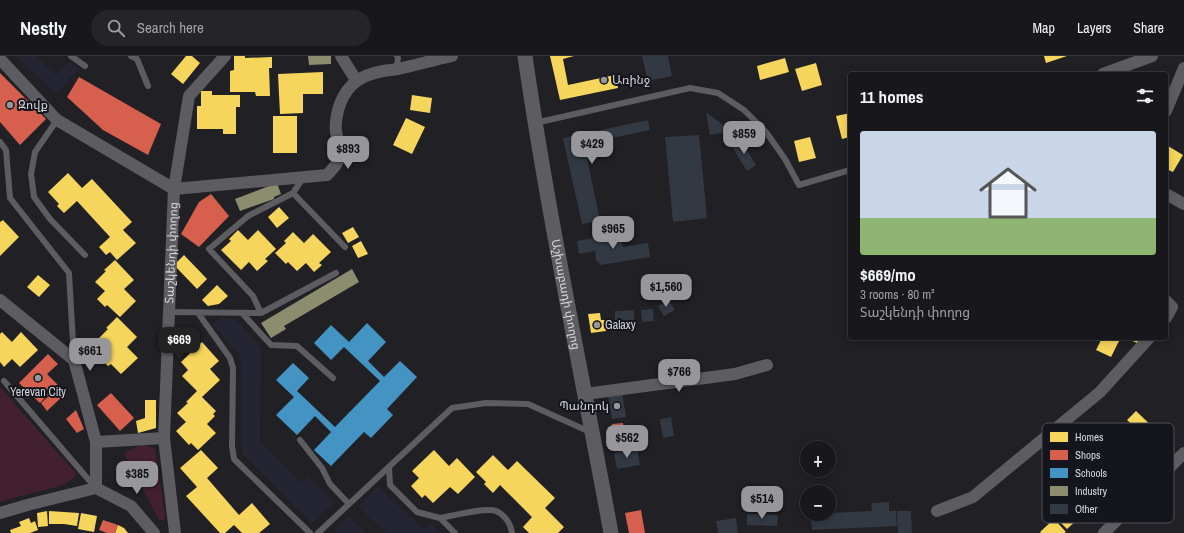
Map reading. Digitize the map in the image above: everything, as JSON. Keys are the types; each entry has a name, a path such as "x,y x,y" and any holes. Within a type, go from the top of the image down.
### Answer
{"street":[{"name":"Տաշկենդի փողոց","path":"176,533 164,438 174,189 190,96 225,56"},
{"path":"341,56 356,80"},
{"path":"174,189 327,175 340,161 340,149 336,130 337,112 343,97 349,87 356,80 382,71 396,70 452,56"},
{"name":"Աշխաբադի փողոց","path":"525,56 554,230 611,533"},
{"path":"1108,72 1152,56"},
{"name":"Տաշկենդի փողոց","path":"0,59 57,120 174,189"},
{"path":"1168,106 1184,68"},
{"path":"1168,195 1184,204"},
{"path":"0,300 74,360 96,442 96,488"},
{"path":"1168,303 1172,307 1168,314"},
{"path":"1063,423 1100,392 1147,340"},
{"path":"585,394 735,374 767,365"},
{"path":"96,442 164,438"},
{"path":"937,511 973,497 1042,440"},
{"path":"1174,463 1184,453"},
{"path":"0,513 96,488 131,506 154,533"},
{"path":"1104,533 1114,523"}],"lane":[{"path":"71,56 85,66"},
{"path":"131,56 137,59 148,86"},
{"path":"396,70 397,56"},
{"path":"535,123 690,88 718,93 744,110 766,132 785,159 799,185 848,171"},
{"path":"57,120 35,152 32,174 34,197 50,218 86,255"},
{"path":"0,142 6,150 10,198 69,273 74,360"},
{"path":"261,313 253,296 209,249 248,216 292,193 303,178"},
{"path":"292,193 345,247"},
{"path":"169,312 261,313 336,273"},
{"path":"198,313 230,358 233,368 232,446 234,459 310,533"},
{"path":"242,313 271,345 297,346 333,378"},
{"path":"4,381 96,488"},
{"path":"318,533 323,531 349,504 452,408 486,403 528,404 592,433"},
{"path":"300,440 322,468 330,484 349,504"},
{"path":"389,467 390,485 417,512 440,518 488,510 495,511 508,521 512,533"},
{"path":"440,518 455,533"}],"shaded area":[{"path":"16,56 36,56 56,75 70,61 79,69 56,94"},
{"path":"222,317 237,320 261,349 260,442 301,483 308,476 335,502 312,524 242,453 241,358 213,324"},
{"path":"0,387 77,475 64,485 0,502"},
{"path":"143,444 155,449 165,515 164,520 159,520 124,453"},
{"path":"378,486 424,530 431,523 442,533 386,533 358,507"},
{"path":"348,516 366,532 336,533 334,531"}],"building: Homes":[{"path":"186,56 192,56 200,63 183,84 171,74"},
{"path":"234,56 245,56 245,58 272,57 272,68 269,68 270,96 256,96 255,92 230,92 230,71 234,70"},
{"name":"Առինջ","path":"550,56 574,56 563,59 568,85 615,75 618,88 560,100"},
{"path":"1044,56 1067,56 1046,63"},
{"path":"785,58 789,72 760,80 757,66"},
{"path":"816,63 822,85 802,91 795,69"},
{"path":"323,72 323,94 303,94 303,113 280,114 278,74"},
{"path":"201,91 212,91 212,95 240,95 240,107 236,107 236,134 223,134 223,129 197,129 197,106 201,106"},
{"path":"412,95 432,98 430,113 410,110"},
{"path":"848,113 848,138 842,139 836,116"},
{"path":"273,116 297,116 297,153 273,153"},
{"path":"406,118 425,127 412,154 393,145"},
{"path":"810,137 816,158 799,162 794,141"},
{"path":"1168,146 1183,155 1173,172 1168,170"},
{"path":"68,173 82,188 92,179 132,222 123,230 136,243 117,260 110,252 106,255 99,247 110,237 77,201 64,213 57,206 59,204 48,192"},
{"path":"279,207 289,218 277,228 268,217"},
{"path":"3,220 19,237 0,256 0,222"},
{"path":"353,227 359,237 348,243 342,233"},
{"path":"238,230 248,240 258,230 276,249 265,259 268,261 257,271 249,262 241,270 221,250 231,241 229,239"},
{"path":"293,232 304,243 313,234 331,252 319,263 322,265 314,272 306,263 297,271 288,262 286,264 275,253 286,243 284,241"},
{"path":"361,241 368,254 358,258 352,246"},
{"path":"184,255 207,279 197,289 174,265"},
{"path":"115,260 134,280 124,289 136,301 120,317 107,305 105,307 97,299 105,291 95,282 106,271 104,270"},
{"path":"38,275 50,285 39,297 27,287"},
{"path":"217,285 228,296 219,304 208,306 202,300"},
{"name":"Galaxy","path":"600,313 601,320 605,320 606,331 591,333 588,314"},
{"path":"117,317 137,337 127,347 138,358 121,374 111,364 108,366 99,357 108,348 98,339"},
{"path":"2,332 12,342 21,332 38,350 20,367 12,359 4,367 0,362 0,334"},
{"path":"1101,340 1119,341 1111,357 1096,350"},
{"path":"1130,340 1139,340 1137,343"},
{"path":"202,342 219,361 210,369 220,380 202,397 216,411 213,414 215,416 207,424 216,433 198,450 191,443 189,445 176,431 186,422 177,413 188,403 186,402 197,391 182,376 188,370 181,362"},
{"path":"145,400 156,400 156,428 138,433 136,421 145,418"},
{"path":"1136,411 1149,423 1130,423 1127,420"},
{"path":"201,450 218,468 207,478 239,515 252,503 270,524 259,533 242,533 234,525 225,533 220,533 186,496 197,487 180,468"},
{"path":"434,450 449,466 457,458 475,477 458,494 450,487 433,503 425,495 422,498 411,486 419,478 412,471"},
{"path":"493,455 508,470 517,461 555,498 545,508 564,527 558,533 529,533 523,527 532,517 500,485 493,493 484,484 486,482 476,472"},
{"path":"47,511 48,526 38,527 37,513"},
{"path":"49,511 79,513 77,526 49,524"},
{"path":"81,513 97,516 94,532 78,529"},
{"path":"29,518 31,523 35,521 38,530 30,533 11,533 10,530 21,526 19,522"},
{"path":"1050,523 1058,523 1066,532 1041,533 1040,532"},
{"path":"1061,523 1074,523 1067,529"},
{"path":"118,525 124,528 128,533 115,533"}],"building: Shops":[{"path":"0,73 46,119 20,145 0,122"},
{"path":"79,77 161,124 148,155 103,130 67,97"},
{"path":"211,194 229,216 199,247 181,234 199,202"},
{"name":"Yerevan City","path":"48,354 58,364 47,374 58,385 40,403 19,383"},
{"path":"59,387 65,394 47,411 41,403"},
{"path":"111,393 134,418 120,431 97,405"},
{"path":"76,410 84,429 77,433 66,419"},
{"path":"623,423 626,439 615,441 612,424"},
{"path":"641,510 645,533 629,533 625,513"},
{"path":"103,520 118,525 115,533 107,533 99,530"}],"building: Schools":[{"path":"367,323 386,342 368,361 384,377 400,361 417,377 387,409 393,415 371,438 364,432 331,466 314,450 331,432 315,416 297,435 276,415 294,397 276,380 293,363 309,378 297,391 335,427 380,381 344,347 331,360 314,343 331,325 349,342"}],"building: Industry":[{"path":"308,56 331,56 331,64 309,65"},
{"path":"277,183 281,194 274,197 274,199 240,211 235,199"},
{"path":"352,269 359,282 284,326 286,329 271,338 261,323"}],"building: Other":[{"path":"642,56 668,56 672,76 648,81"},
{"path":"706,112 731,131 710,135"},
{"path":"648,120 650,130 584,144 600,220 582,224 563,138"},
{"path":"699,135 707,218 673,222 665,137"},
{"path":"740,139 756,165 747,171 731,145"},
{"path":"607,236 607,238 621,236 623,247 648,243 650,257 601,265 596,260 595,251 579,254 577,241"},
{"path":"669,300 675,310 664,316 658,306"},
{"path":"653,309 654,321 642,322 641,310"},
{"path":"634,310 634,322 615,323 615,311"},
{"name":"Պանդոկ","path":"622,392 626,417 612,419 608,395"},
{"path":"671,417 674,436 663,438 660,419"},
{"path":"637,448 640,465 617,469 614,453"},
{"path":"889,502 889,511 896,511 897,526 812,530 811,521 836,521 836,513 872,511 871,503"},
{"path":"897,511 911,511 912,533 898,533"},
{"path":"747,514 778,515 777,526 747,525"},
{"path":"736,518 738,533 718,533 716,521"}],"place":[{"name":"Առինջ","path":"604,80"},
{"name":"Զովք","path":"10,105"},
{"name":"Galaxy","path":"597,325"},
{"name":"Yerevan City","path":"38,378"},
{"name":"Պանդոկ","path":"617,406"}]}
